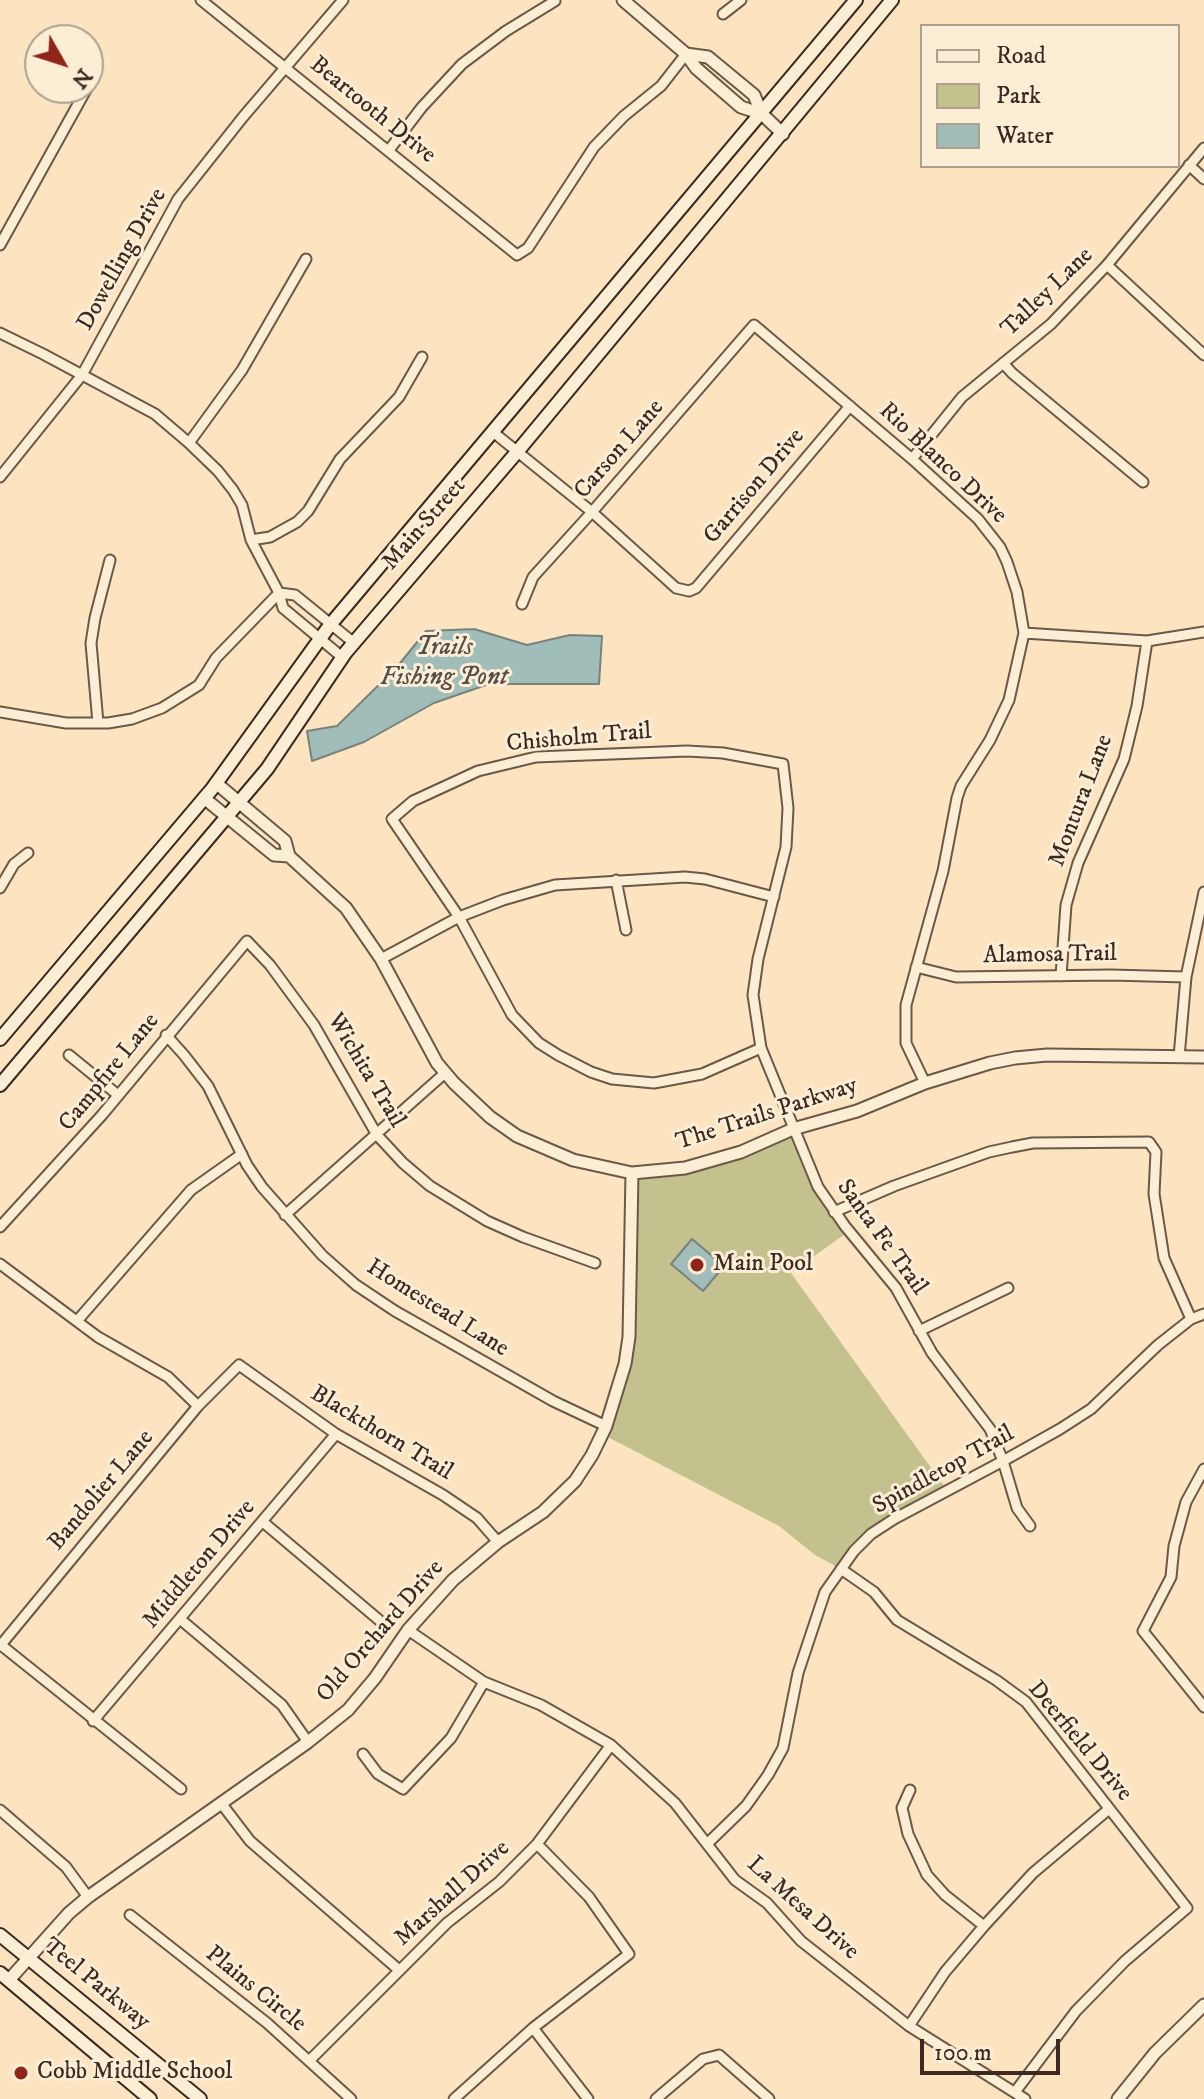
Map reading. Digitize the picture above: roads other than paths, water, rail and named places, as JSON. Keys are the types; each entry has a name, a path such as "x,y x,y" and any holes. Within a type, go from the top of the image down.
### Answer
{"main road":[{"name":"Main Street","path":"0,1039 216,783 330,625 856,0"},
{"name":"Main Street","path":"0,1084 267,769 342,657 517,452 892,0"},
{"name":"Teel Parkway","path":"0,1935 200,2099"},
{"path":"4,1977 150,2099"}],"street":[{"name":"Beartooth Drive","path":"201,0 517,255 528,248 594,147 624,116 661,86 686,54"},
{"name":"Dowelling Drive","path":"0,477 82,375 178,199 343,0"},
{"path":"623,0 741,107 762,114"},
{"path":"723,14 741,0"},
{"path":"389,150 422,107 462,64 506,31 555,1"},
{"path":"686,54 708,57 754,95 762,114 783,134"},
{"path":"0,245 78,104"},
{"name":"Talley Lane","path":"912,459 962,397 1051,324 1107,265 1204,148"},
{"path":"1189,165 1204,179"},
{"path":"189,443 234,383 306,259"},
{"path":"1107,265 1204,355"},
{"name":"Rio Blanco Drive","path":"754,325 978,519 1000,547 1013,578 1024,633 1012,689 1002,719 959,794 943,871 906,1005 906,1043 925,1083"},
{"name":"Carson Lane","path":"522,604 533,577 754,325"},
{"path":"0,333 155,414 189,443 218,471 242,505 251,540 279,593 283,608 342,657"},
{"path":"251,540 270,537 297,522 308,511 340,459 399,397 422,357"},
{"path":"1003,363 1143,482"},
{"name":"Garrison Drive","path":"592,512 676,588 689,591 696,588 850,406"},
{"path":"493,432 592,512"},
{"path":"98,723 91,643 110,560"},
{"path":"279,593 295,595 354,643"},
{"path":"0,712 66,723 132,719 190,693 199,685 216,658 279,593"},
{"path":"1024,633 1147,641 1204,632"},
{"name":"Montura Lane","path":"1061,976 1066,905 1078,863 1124,759 1137,706 1147,641"},
{"name":"Chisholm Trail","path":"459,917 392,819 413,801 478,771 536,757 687,751 723,753 783,764"},
{"name":"Santa Fe Trail","path":"783,764 788,808 786,847 758,959 753,995 761,1048 818,1187 834,1212 896,1288 932,1353 990,1429 1017,1508 1030,1526"},
{"name":"The Trails Parkway","path":"216,783 285,841 289,856 346,908 381,959 437,1063 469,1099 517,1136 573,1160 632,1173 683,1169 741,1152 793,1129 857,1111 925,1083 990,1063 1036,1056 1204,1057"},
{"name":"The Trails Parkway","path":"204,798 274,855 289,856"},
{"path":"0,888 14,864 28,853"},
{"path":"381,959 459,917 555,885 685,877 705,879 774,897"},
{"path":"616,880 626,930"},
{"path":"1179,1057 1186,977 1204,892"},
{"path":"459,917 512,1015 539,1043 591,1072 639,1083 672,1081 702,1074 761,1048"},
{"name":"Campfire Lane","path":"0,1227 64,1159 247,941"},
{"name":"Wichita Trail","path":"247,941 277,974 314,1025 377,1135 430,1186 468,1211 523,1237 595,1263"},
{"name":"Alamosa Trail","path":"916,967 956,977 1186,977"},
{"name":"Homestead Lane","path":"166,1035 208,1086 262,1187 322,1255 356,1285 395,1311 553,1401 606,1426"},
{"path":"69,1055 118,1095"},
{"path":"285,1215 445,1073"},
{"path":"834,1212 894,1186 989,1152 1033,1143 1144,1141 1156,1152 1154,1194 1164,1258 1191,1319"},
{"path":"77,1321 191,1190 242,1154"},
{"name":"Old Orchard Drive","path":"4,1977 29,1958 69,1913 88,1897 308,1742 348,1710 408,1630 453,1580 498,1542 543,1512 575,1481 606,1426 617,1396 629,1337 632,1173"},
{"path":"0,1264 98,1337 168,1377 198,1406"},
{"path":"919,1331 1008,1288"},
{"name":"Spindletop Trail","path":"708,1843 746,1806 783,1748 798,1673 825,1592 871,1534 1091,1409 1158,1345 1191,1319 1204,1314"},
{"name":"Bandolier Lane","path":"0,1645 198,1406 239,1365"},
{"name":"Blackthorn Trail","path":"239,1365 336,1434 477,1518 498,1542"},
{"name":"Middleton Drive","path":"93,1721 336,1434"},
{"path":"1204,1469 1186,1502 1174,1546 1171,1577 1143,1631 1204,1707"},
{"path":"263,1522 379,1620"},
{"name":"Deerfield Drive","path":"841,1569 874,1592 897,1620 996,1680 1026,1702 1187,1908 1125,1961 1076,2011 1015,2092"},
{"path":"180,1619 282,1705 308,1742"},
{"name":"La Mesa Drive","path":"408,1630 484,1682 541,1705 611,1745 675,1803 735,1880 767,1903 801,1941 909,2026 1025,2099"},
{"path":"0,1645 181,1789"},
{"path":"363,1754 378,1774 403,1789 451,1738 484,1682"},
{"name":"Marshall Drive","path":"309,2061 447,1923 499,1882 537,1844 611,1745"},
{"path":"910,1790 902,1808 927,1875 945,1895 984,1926"},
{"path":"221,1803 250,1841 399,1970"},
{"path":"909,2026 945,1972 984,1926 1033,1873 1109,1809"},
{"path":"0,1810 66,1867 88,1897"},
{"path":"454,2099 533,2028 629,1954 589,1897 537,1844"},
{"name":"Plains Circle","path":"130,1915 267,2023 351,2099"},
{"path":"1118,2099 1155,2053 1204,2005"},
{"path":"533,2028 588,2099"},
{"path":"656,2099 703,2059 719,2055 769,2099"}],"water":[{"name":"Trails Fishing Pont","path":"474,629 527,645 570,635 602,636 599,684 489,684 434,703 364,742 312,761 307,731 337,726 397,667 426,631"},
{"name":"Main Pool","path":"692,1239 724,1266 703,1291 671,1264"}],"place":[{"name":"Main Pool","path":"697,1265"},
{"name":"Cobb Middle School","path":"21,2073"}]}
